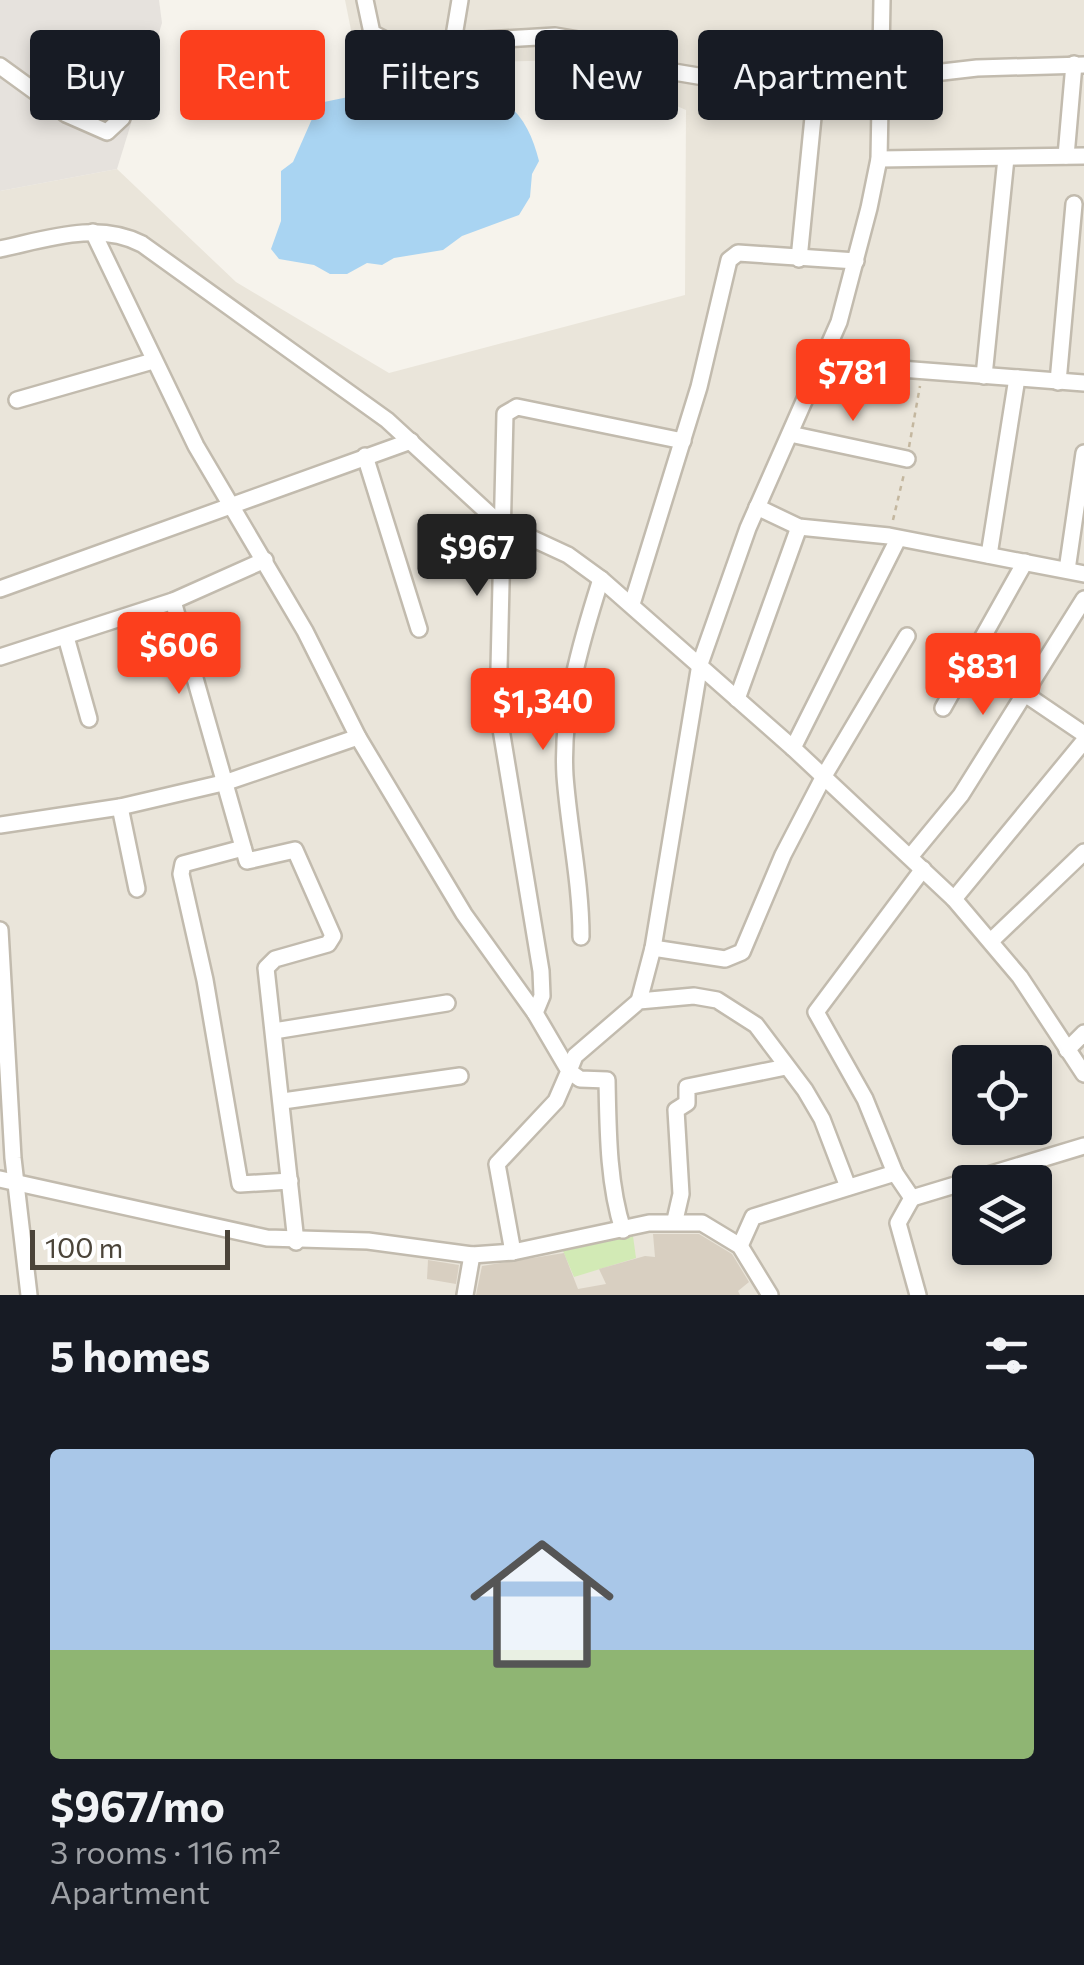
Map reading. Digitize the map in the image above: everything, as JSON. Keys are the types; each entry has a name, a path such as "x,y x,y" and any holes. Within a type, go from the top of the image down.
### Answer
{"street":[{"path":"365,0 371,30"},
{"path":"455,30 460,0"},
{"path":"882,0 882,30"},
{"path":"515,38 555,36 602,44 650,68 698,76"},
{"path":"943,72 1079,64 1066,156"},
{"path":"0,66 30,88"},
{"path":"80,120 107,132 120,120"},
{"path":"799,259 812,120"},
{"path":"640,1002 653,948 700,664 757,507 822,363 856,261 879,159 880,120"},
{"path":"879,159 1084,156"},
{"path":"984,376 1006,158"},
{"path":"1058,382 1074,204"},
{"path":"93,232 154,361 229,504 265,560 358,736 464,914 534,1013 569,1071 580,1079 607,1080 612,1192 623,1230"},
{"path":"0,249 93,232 124,235 154,251 411,441 500,523 568,555 601,579 824,776 954,899 992,940 1084,1074"},
{"path":"632,604 683,442 729,260 738,253 856,261"},
{"path":"17,400 154,361"},
{"path":"822,363 1084,384"},
{"path":"989,555 1017,378"},
{"path":"534,1013 542,996 540,971 498,711 500,523 506,414 512,406 683,442"},
{"path":"790,434 907,458"},
{"path":"0,589 411,441"},
{"path":"1067,570 1084,453"},
{"path":"366,456 419,628"},
{"path":"757,507 799,527 898,539 1084,574"},
{"path":"737,699 799,527"},
{"path":"793,748 898,539"},
{"path":"0,657 173,600 265,560"},
{"path":"943,708 1025,562"},
{"path":"581,936 580,876 565,774 565,732 582,643 601,579"},
{"path":"910,857 961,795 1084,599"},
{"path":"173,600 227,782 242,848 250,863 295,850 332,936 328,944 275,960 266,968 296,1242"},
{"path":"653,948 725,959 742,952 783,855 824,776 907,636"},
{"path":"66,637 90,719"},
{"path":"954,899 1084,738 1025,694"},
{"path":"0,825 120,807 227,782 358,736"},
{"path":"1070,759 1084,772"},
{"path":"120,807 137,889"},
{"path":"242,848 183,864 181,874 208,997 240,1184 290,1181"},
{"path":"992,940 1084,852"},
{"path":"912,1198 895,1173 866,1099 816,1012 923,870"},
{"path":"0,932 8,1181 29,1295"},
{"path":"512,1252 497,1164 556,1101 575,1056 640,1002 704,996 732,1007 756,1025 822,1119 848,1187"},
{"path":"274,1031 447,1003"},
{"path":"1068,1050 1084,1033"},
{"path":"676,1220 681,1194 675,1150 676,1110 687,1103 687,1087 786,1067"},
{"path":"283,1101 460,1076"},
{"path":"918,1295 898,1222 912,1198 1084,1146"},
{"path":"740,1246 753,1216 895,1173"},
{"path":"8,1181 296,1242 368,1241 472,1254 512,1252 676,1220 717,1229 740,1246 770,1295"},
{"path":"465,1295 472,1254"}],"shaded area":[{"path":"0,0 159,0 160,30 30,30 30,120 132,120 117,169 0,191"},
{"path":"345,0 1084,0 1084,1295 0,1295 0,191 117,169 236,282 389,373 685,295 686,110 678,107 678,30 535,30 535,61 515,61 515,30 351,30"}],"green space":[{"path":"633,1236 636,1258 574,1277 563,1251"}],"water":[{"path":"345,98 345,120 515,120 515,111 529,133 539,161 532,174 530,197 519,215 462,236 443,250 394,258 382,265 367,263 347,274 330,274 314,265 279,259 271,249 281,221 281,171 293,162 312,120 325,120 325,102"}],"building":[{"path":"653,1234 699,1234 732,1254 749,1282 738,1291 740,1295 476,1295 482,1266 564,1253 578,1289 606,1284 599,1269 645,1256 655,1257"},
{"path":"428,1260 459,1265 456,1284 427,1279"}]}
